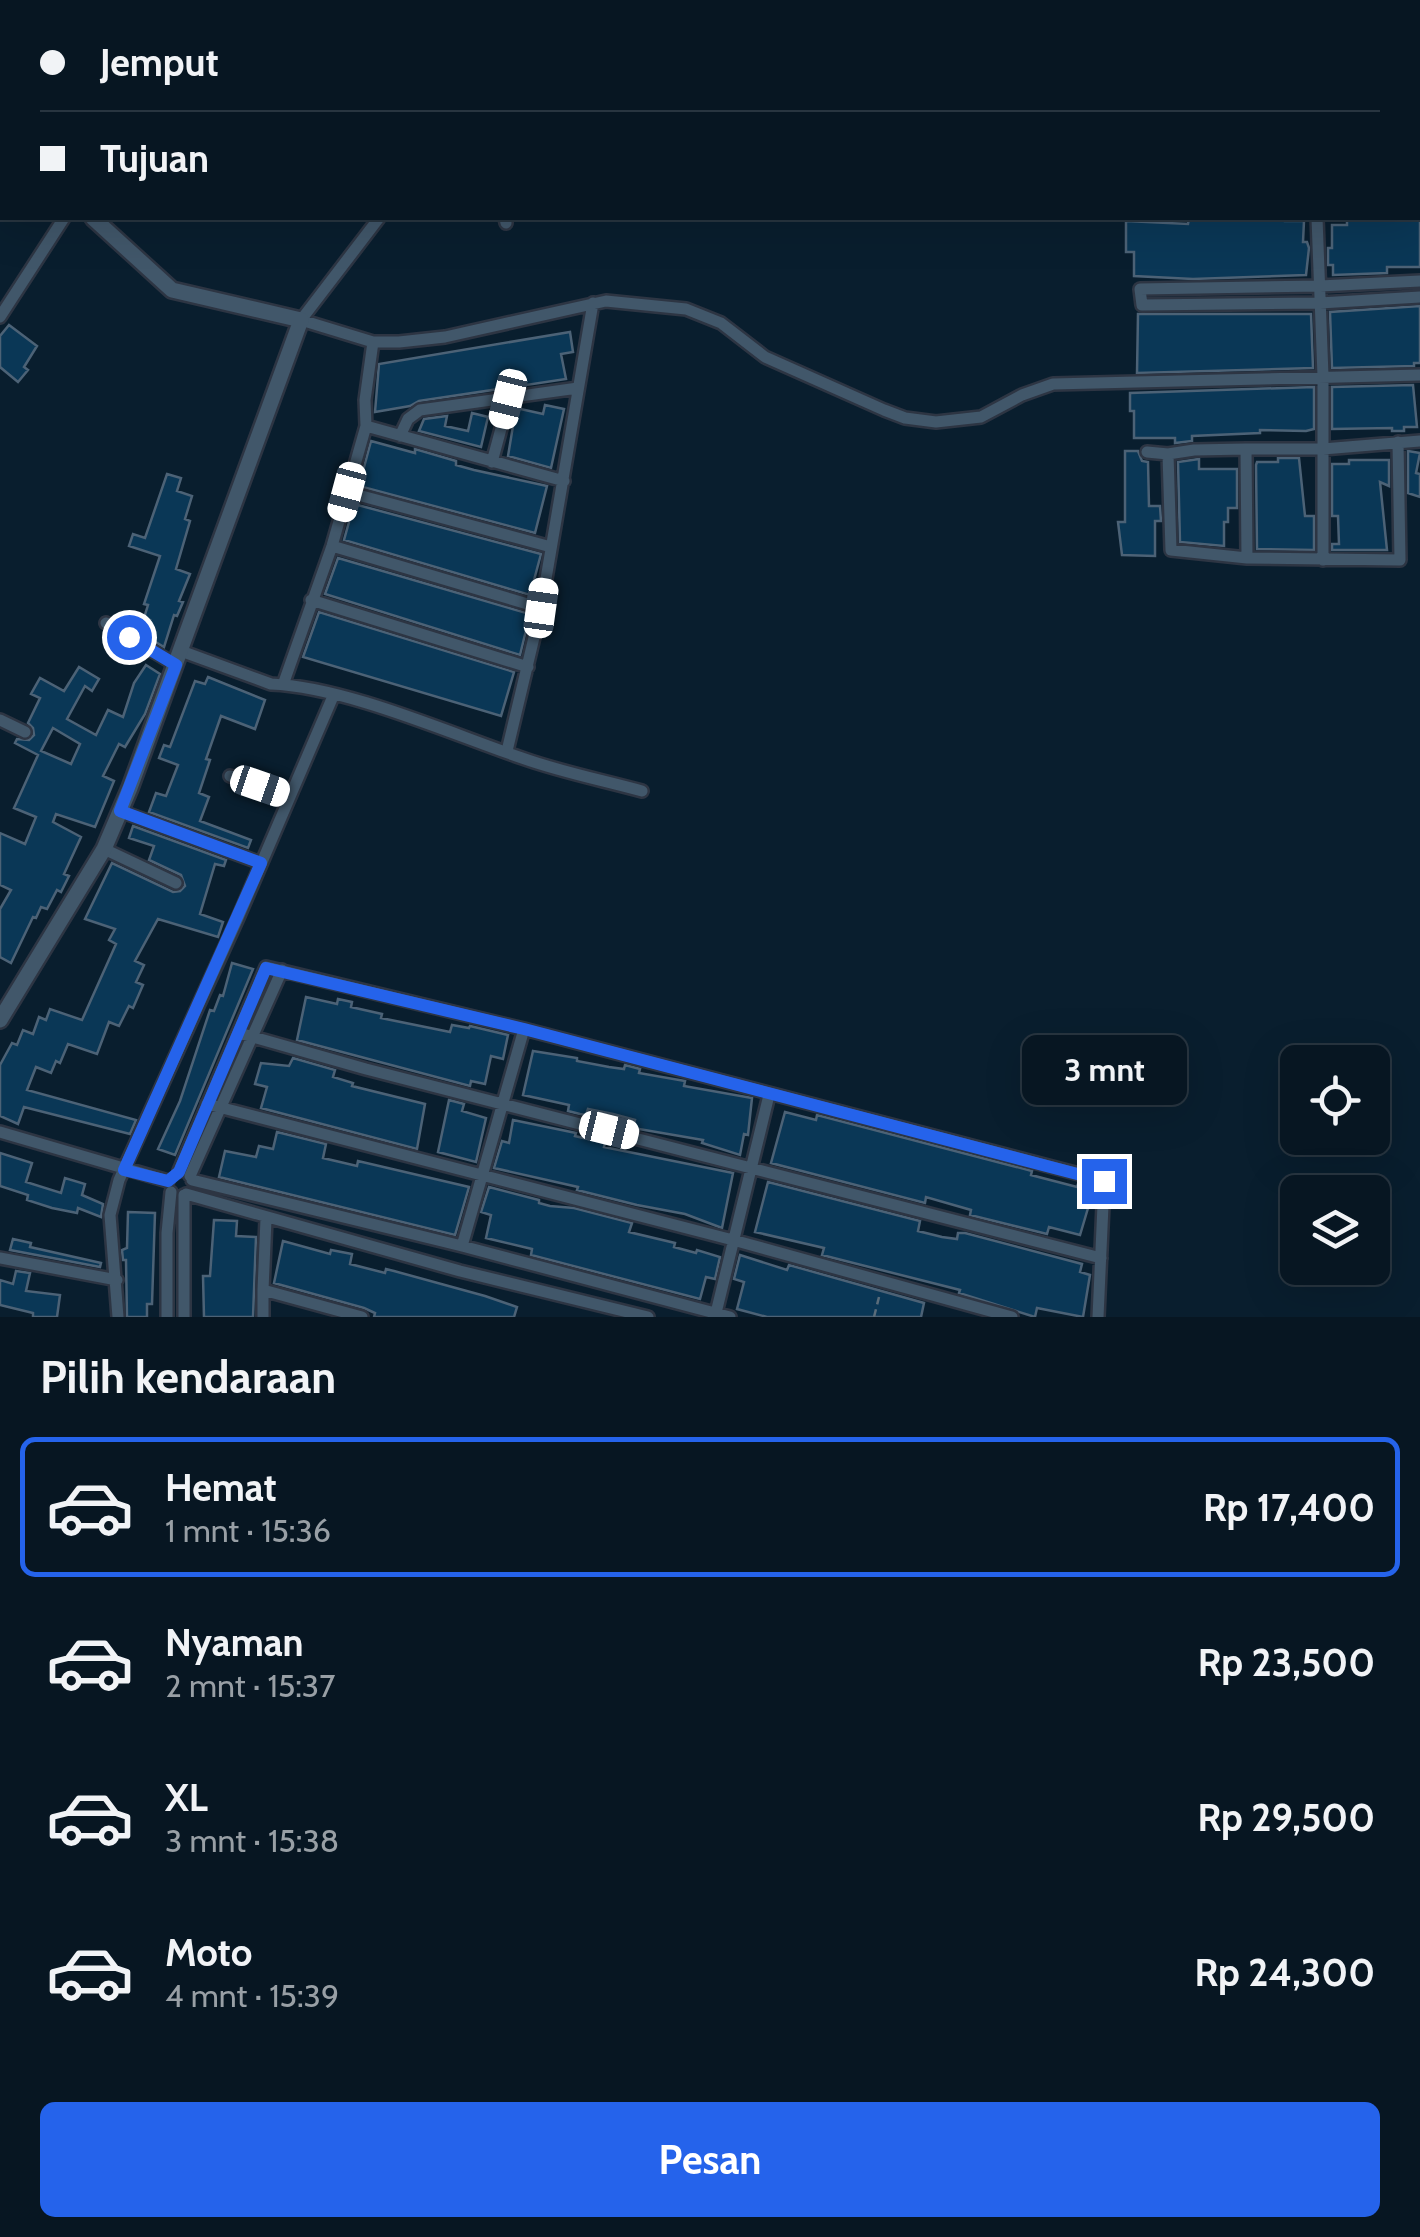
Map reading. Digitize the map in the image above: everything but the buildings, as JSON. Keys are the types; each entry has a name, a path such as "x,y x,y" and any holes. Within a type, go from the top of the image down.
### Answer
{"street":[{"path":"0,317 63,220"},
{"path":"95,220 172,290 300,320 373,342 446,337 593,303 622,301 686,309 722,323 765,357 906,418 936,422 982,418 1022,394 1053,384 1420,375"},
{"path":"0,1020 104,849 178,658 300,320 377,220"},
{"path":"1317,220 1323,376 1323,560"},
{"path":"1420,280 1140,290 1142,305 1320,303 1420,297"},
{"path":"507,751 541,608 593,303"},
{"path":"284,682 332,546 366,426 364,400 373,342"},
{"path":"400,436 408,419 420,410 578,388"},
{"path":"492,462 508,399"},
{"path":"366,426 564,482"},
{"path":"1147,452 1323,449 1420,441"},
{"path":"1168,454 1171,550 1246,558 1401,558 1398,442"},
{"path":"1246,449 1246,558"},
{"path":"347,492 551,547"},
{"path":"332,546 541,608"},
{"path":"311,600 528,667"},
{"path":"106,623 178,658 270,684 284,682 334,694 642,792"},
{"path":"118,1317 110,1215 124,1170 334,694"},
{"path":"0,720 25,732"},
{"path":"230,776 290,796"},
{"path":"120,811 261,863"},
{"path":"104,849 176,883"},
{"path":"167,1317 167,1233 178,1191 213,1106 219,1075 264,968 524,1029 1102,1180 1098,1317"},
{"path":"213,1106 233,1080 255,1037 282,970"},
{"path":"462,1246 524,1029"},
{"path":"238,1033 1101,1258"},
{"path":"219,1075 233,1080"},
{"path":"716,1315 769,1095"},
{"path":"213,1106 733,1240 1012,1317"},
{"path":"0,1132 266,1219 648,1317"},
{"path":"178,1191 192,1188 187,1176"},
{"path":"187,1176 730,1317"},
{"path":"178,1191 184,1317"},
{"path":"263,1317 266,1219"},
{"path":"0,1258 117,1280"},
{"path":"263,1290 362,1317"}],"path":[{"path":"874,1317 884,1281"}],"route":[{"path":"129,637 176,665 120,811 261,863 124,1170 168,1181 179,1172 266,968 524,1029 1104,1181"}]}
